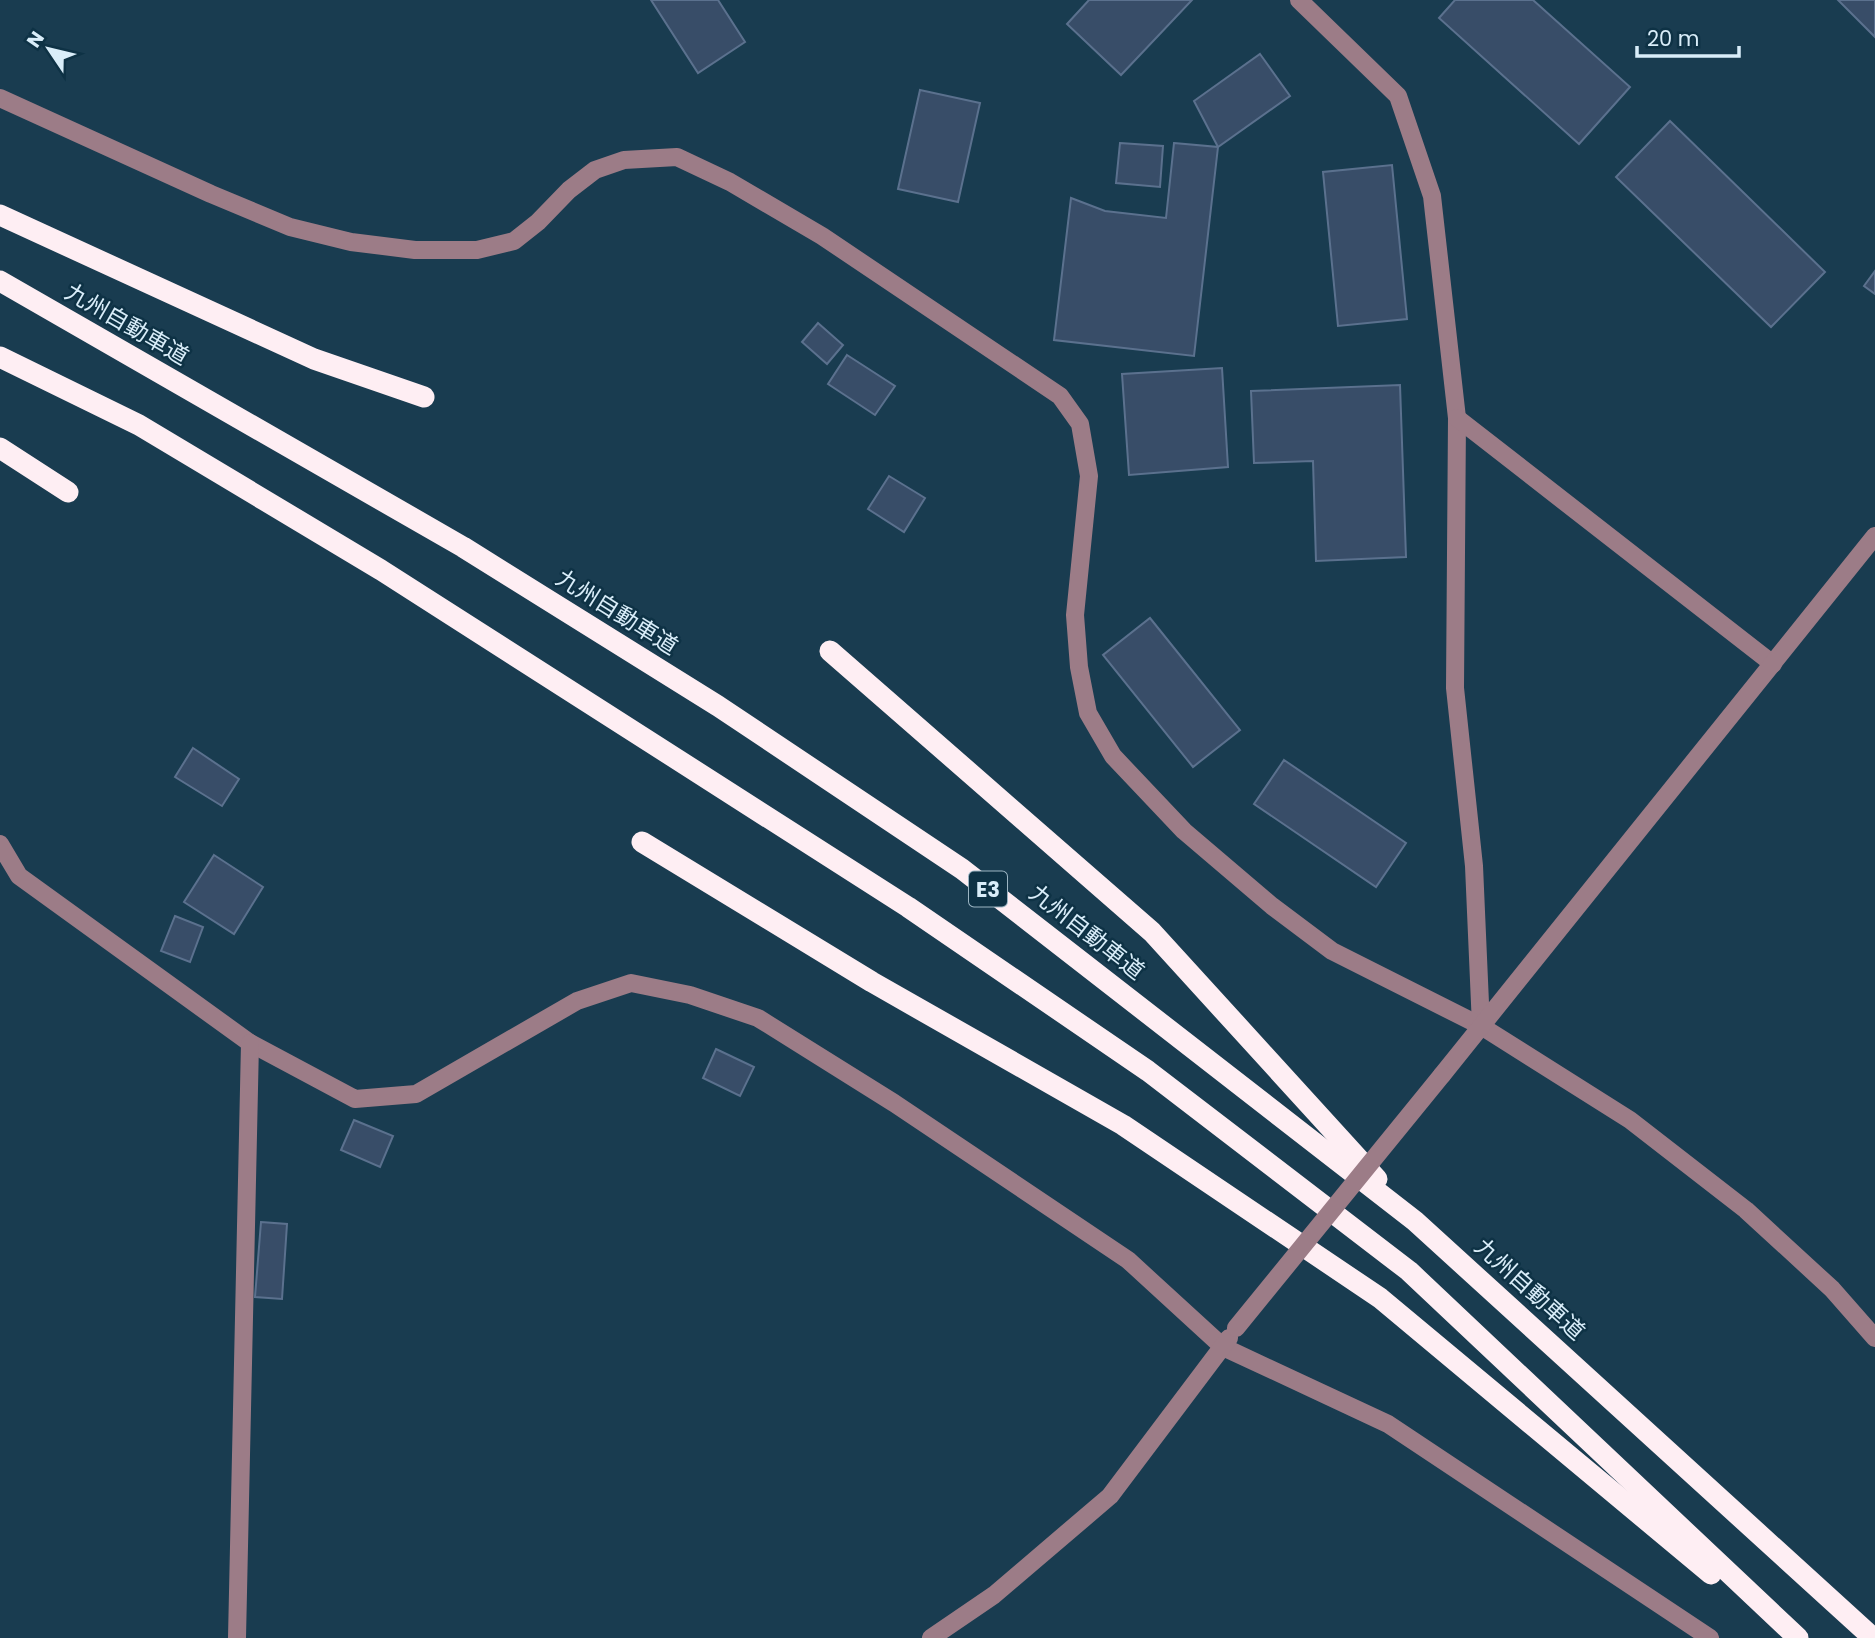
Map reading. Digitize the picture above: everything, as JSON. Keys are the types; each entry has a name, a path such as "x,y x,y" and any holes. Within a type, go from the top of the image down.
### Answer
{"highway":[{"path":"0,215 314,359 424,397"},
{"name":"九州自動車道","path":"0,281 463,547 718,706 962,869 1415,1221 1873,1638"},
{"path":"0,357 139,425 381,570 908,907 1148,1071 1409,1271 1798,1638"},
{"path":"0,448 68,492"},
{"path":"830,650 1152,932 1415,1221"},
{"path":"642,842 872,982 1123,1125 1380,1298 1788,1638"}],"street":[{"path":"1299,0 1398,96 1432,196 1457,418 1455,688 1474,866 1481,1026"},
{"path":"0,98 290,228 351,242 415,250 477,250 514,241 595,170 624,160 677,157 730,183 821,236 1060,396 1080,424 1089,476 1074,615 1079,667 1088,713 1113,756 1184,831 1272,906 1332,951 1481,1026 1630,1120 1746,1210 1832,1289 1875,1338"},
{"path":"1457,418 1773,664"},
{"path":"931,1638 994,1595 1110,1496 1236,1328 1875,536"},
{"path":"0,844 19,876 250,1043 355,1099 416,1094 577,1001 631,983 690,995 758,1018 894,1103 1128,1260 1223,1346 1388,1423 1705,1637"},
{"path":"237,1638 250,1043"}],"building":[{"path":"651,0 718,0 745,42 698,73"},
{"path":"1089,0 1192,0 1121,75 1067,24"},
{"path":"1455,0 1533,0 1630,87 1579,144 1439,18"},
{"path":"1838,0 1875,0 1875,37"},
{"path":"1260,54 1290,96 1218,147 1194,101"},
{"path":"920,90 980,103 958,202 898,189"},
{"path":"1670,121 1825,272 1771,327 1616,177"},
{"path":"1120,143 1163,146 1160,187 1116,183"},
{"path":"1174,143 1218,147 1194,356 1054,340 1071,198 1105,211 1166,218"},
{"path":"1392,165 1407,319 1338,326 1323,172"},
{"path":"1875,271 1875,294 1864,286"},
{"path":"818,323 843,345 827,364 802,342"},
{"path":"847,355 895,386 875,415 828,384"},
{"path":"1222,368 1228,467 1129,475 1122,374"},
{"path":"1400,385 1406,557 1316,561 1313,461 1254,463 1251,391"},
{"path":"889,476 925,498 904,532 868,509"},
{"path":"1150,618 1240,730 1193,767 1103,655"},
{"path":"193,748 239,779 222,806 175,777"},
{"path":"1284,760 1406,843 1376,887 1254,804"},
{"path":"214,855 263,887 234,934 184,902"},
{"path":"175,916 203,927 190,962 161,951"},
{"path":"716,1049 754,1067 740,1096 703,1078"},
{"path":"354,1120 393,1136 380,1167 341,1150"},
{"path":"261,1222 287,1224 282,1299 255,1297"}]}
